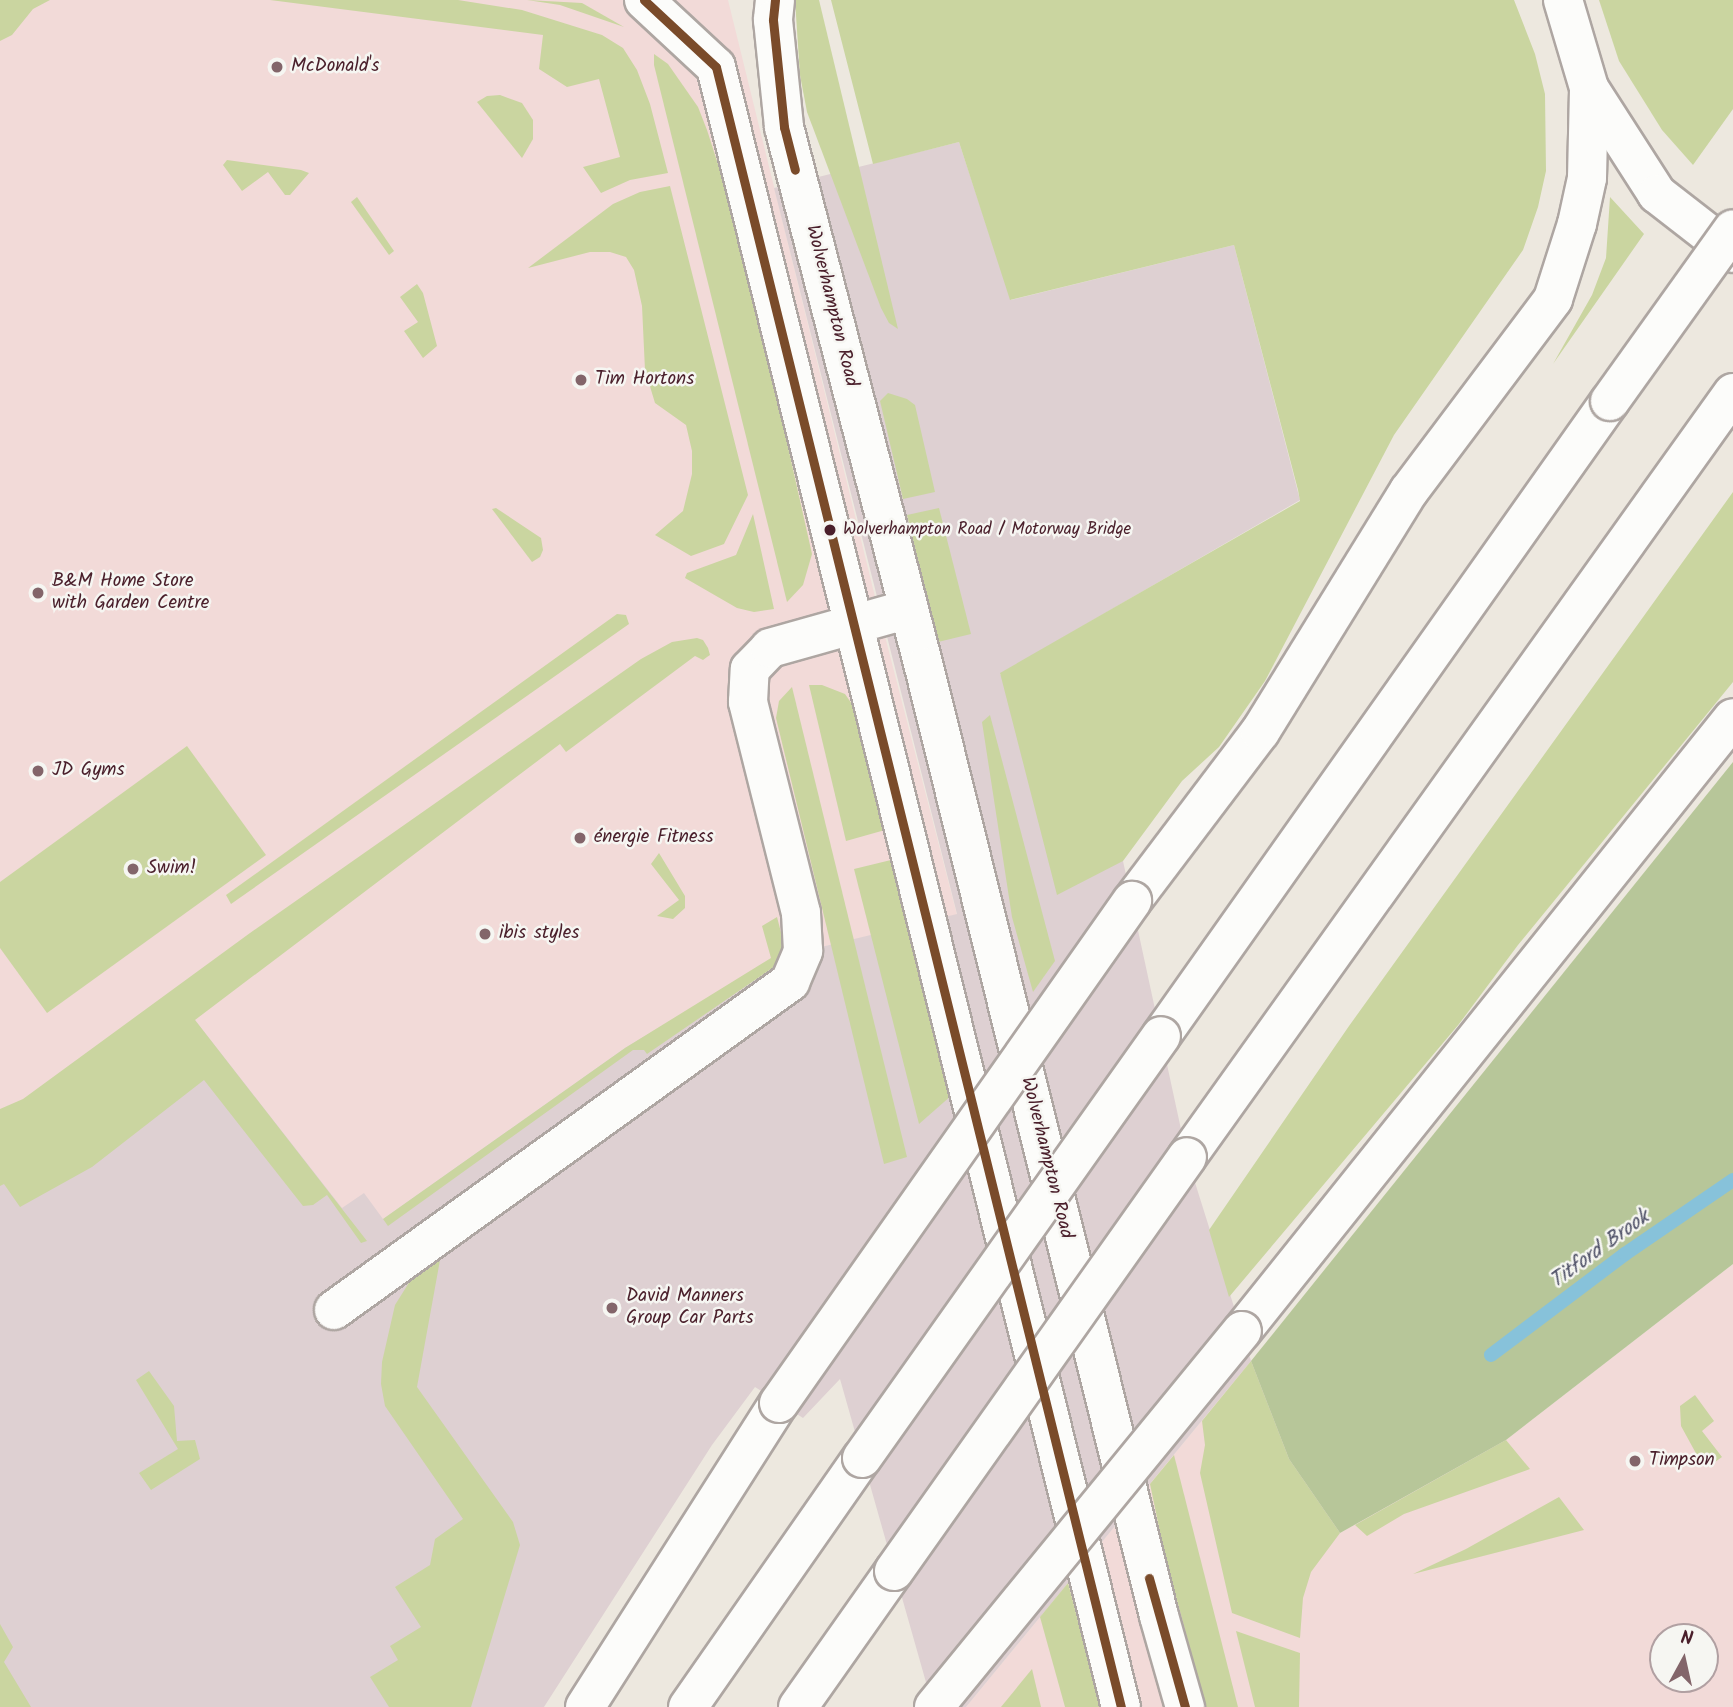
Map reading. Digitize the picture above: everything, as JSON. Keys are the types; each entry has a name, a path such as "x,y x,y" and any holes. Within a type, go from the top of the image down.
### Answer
{"main road":[{"path":"644,0 716,67 810,438 852,625 1121,1707"},
{"name":"Wolverhampton Road","path":"775,0 774,20 784,127 909,609 1158,1616 1185,1707"},
{"path":"1563,0 1589,88 1657,194 1733,253"},
{"path":"584,1707 779,1403 1132,901 1260,732 1409,491 1553,299 1577,224 1587,178 1589,88"},
{"path":"688,1707 1733,229"},
{"path":"798,1707 1733,393"},
{"path":"334,1310 790,982 803,951 801,913 748,702 750,669 770,648 909,609"},
{"path":"933,1707 1242,1331 1733,718"}],"shaded area":[{"path":"0,0 728,0 880,617 957,915 776,958 644,1050 625,1048 383,1219 342,1209 0,1167"},
{"path":"959,142 1011,300 1234,245 1300,500 1000,674 1123,861 1187,1157 1251,1361 966,1707 933,1707 840,1379 803,1418 755,1387 712,1445 544,1707 0,1707 0,1167 195,1020 342,1208 364,1193 383,1219 625,1048 776,958 957,914 774,188"},
{"path":"1733,1264 1733,1707 966,1707 1251,1361 1289,1459 1340,1533 1506,1440"}],"green space":[{"path":"0,0 50,0 33,9 12,35 0,41"},
{"path":"270,0 458,0 522,10 602,35 623,48 637,70 650,104 668,173 630,180 601,193 583,167 620,157 599,79 567,87 539,69 543,35"},
{"path":"527,0 582,3 624,27 560,5"},
{"path":"795,0 819,0 898,329 889,323 881,308 807,112 800,75"},
{"path":"831,0 1514,0 1535,54 1545,94 1546,171 1538,207 1523,250 1394,435 1265,681 1219,747 1182,781 1123,861 1057,895 1000,673 1300,501 1298,490 1234,245 1010,300 959,142 873,164"},
{"path":"1599,0 1733,0 1733,109 1693,165 1662,130 1619,61"},
{"path":"654,54 668,64 698,107 707,130 727,192 762,331 812,554 803,585 787,602 654,65"},
{"path":"500,95 522,103 533,120 533,139 522,158 477,102 487,96"},
{"path":"227,160 309,173 290,195 285,195 268,172 242,191 223,165"},
{"path":"670,186 748,495 724,544 691,556 655,535 683,511 692,474 692,451 686,425 655,403 645,370 642,306 634,270 626,257 610,252 590,252 528,268 613,204 640,192"},
{"path":"357,197 394,251 389,255 351,202"},
{"path":"1610,197 1644,234 1553,364 1592,295 1606,258"},
{"path":"417,284 423,293 437,346 423,358 404,331 418,322 400,297"},
{"path":"888,393 907,399 915,405 935,492 903,499 880,401"},
{"path":"1733,492 1733,682 1518,945 1459,1024 1229,1297 1209,1230 1349,1026"},
{"path":"496,508 541,538 543,550 540,557 532,562 492,509"},
{"path":"939,508 971,634 938,642 907,515"},
{"path":"753,514 774,609 754,612 737,608 685,578 687,573 736,555"},
{"path":"617,614 626,615 629,624 231,904 226,895"},
{"path":"697,638 703,640 710,655 703,660 695,656 566,752 560,744 195,1020 367,1241 361,1243 327,1195 313,1205 303,1206 204,1080 92,1167 20,1207 4,1184 0,1186 0,1109 23,1099 250,933 641,659 672,642"},
{"path":"809,685 822,685 845,694 854,707 885,830 846,841"},
{"path":"792,687 907,1157 884,1164 776,718 779,701"},
{"path":"990,715 1055,961 1033,992 1012,917 982,722"},
{"name":"Swim!","path":"187,746 266,855 47,1013 0,948 0,882"},
{"path":"1733,762 1733,1264 1506,1440 1340,1533 1289,1459 1251,1361"},
{"path":"659,853 685,896 685,908 673,919 657,916 679,900 651,864"},
{"path":"891,860 952,1095 919,1124 854,869"},
{"path":"777,917 784,944 781,962 647,1054 644,1050 633,1050 388,1226 383,1219 625,1048 771,958 762,926"},
{"path":"442,1249 417,1387 513,1522 520,1545 471,1707 389,1707 370,1677 398,1660 390,1646 421,1627 395,1587 430,1565 435,1539 463,1519 385,1406 381,1384 382,1362 395,1305 410,1281"},
{"path":"1251,1361 1289,1459 1340,1533 1311,1572 1303,1598 1300,1638 1232,1613 1200,1473 1205,1445 1202,1421"},
{"path":"149,1371 174,1406 177,1441 195,1440 200,1459 151,1490 139,1473 178,1449 136,1380"},
{"path":"1695,1395 1714,1421 1702,1431 1722,1457 1715,1462 1708,1463 1698,1457 1681,1426 1680,1406"},
{"path":"1506,1440 1530,1469 1404,1514 1367,1536 1355,1525"},
{"path":"1174,1455 1238,1707 1206,1707 1165,1556 1150,1484"},
{"path":"1559,1497 1584,1530 1413,1574 1466,1549"},
{"path":"1068,1583 1100,1707 1065,1707 1040,1617"},
{"path":"0,1624 13,1647 4,1662 31,1707 0,1707"},
{"path":"1236,1631 1300,1653 1299,1707 1255,1707"},
{"path":"1032,1669 1041,1707 1001,1707"}],"waterway":[{"name":"Titford Brook","path":"1491,1355 1625,1254 1733,1180"}],"transit line":[{"path":"644,0 716,67 1121,1707"},
{"path":"775,0 773,20 784,127 795,170"},
{"path":"1149,1578 1185,1707"}],"place":[{"name":"McDonald's","path":"277,67"},
{"name":"Tim Hortons","path":"581,380"},
{"name":"Wolverhampton Road / Motorway Bridge","path":"830,530"},
{"name":"B&M Home Store with Garden Centre","path":"38,593"},
{"name":"JD Gyms","path":"38,771"},
{"name":"énergie Fitness","path":"580,838"},
{"name":"Swim!","path":"133,869"},
{"name":"ibis styles","path":"485,934"},
{"name":"David Manners Group Car Parts","path":"612,1308"},
{"name":"Timpson","path":"1635,1461"}]}
